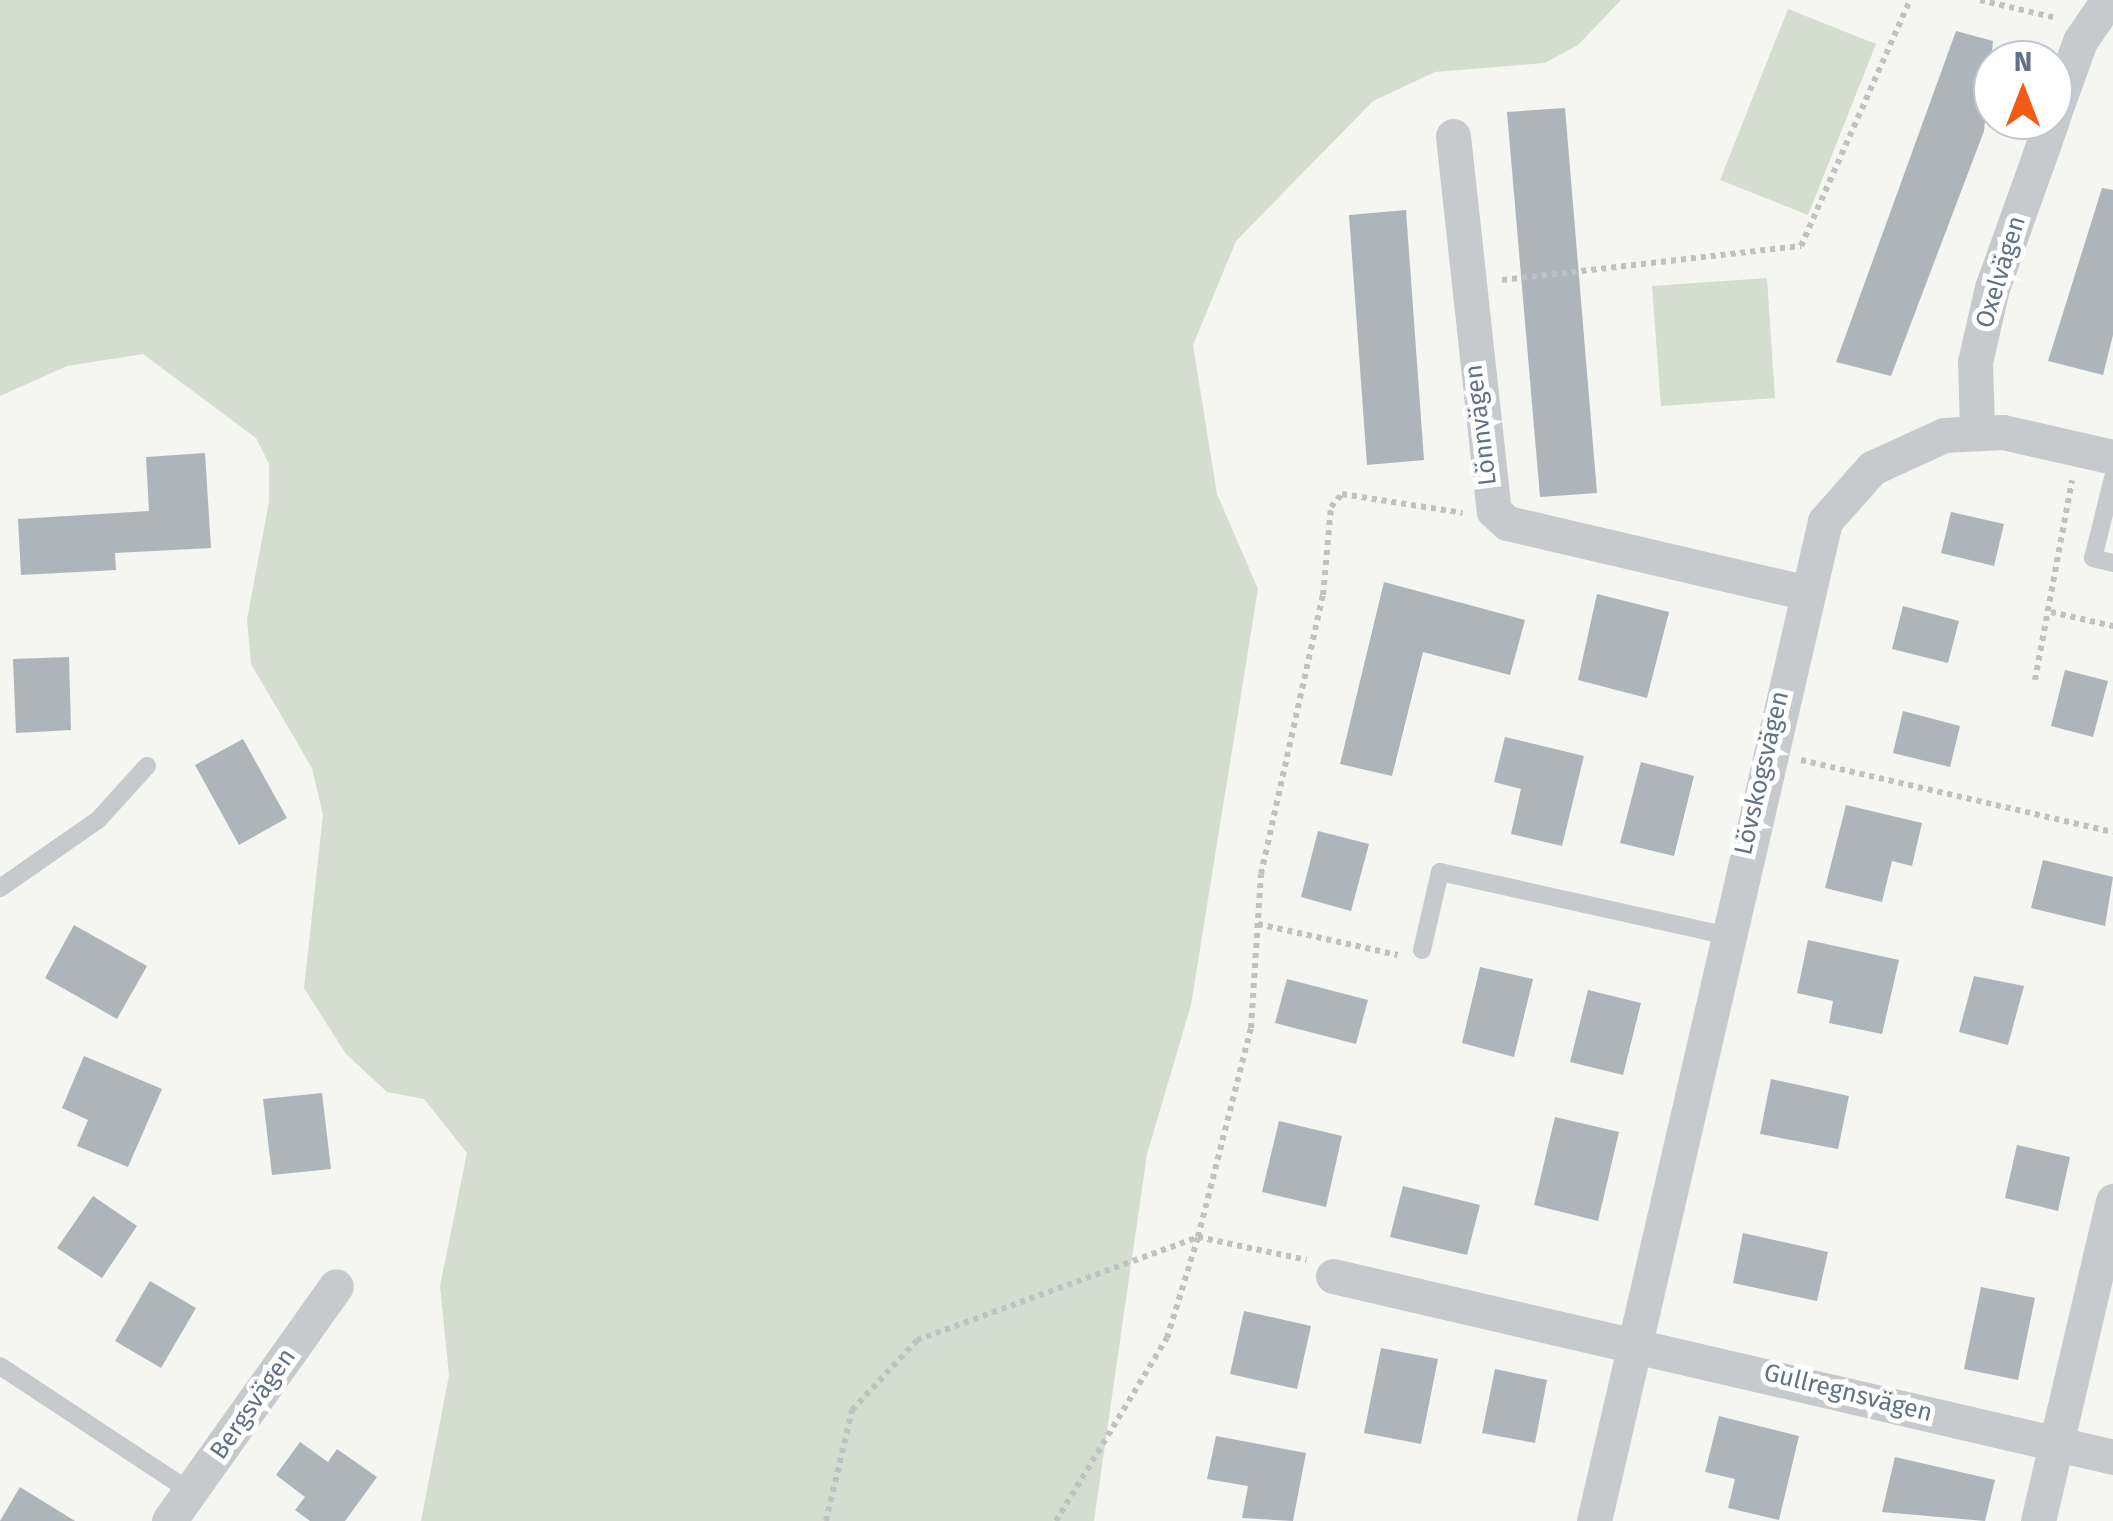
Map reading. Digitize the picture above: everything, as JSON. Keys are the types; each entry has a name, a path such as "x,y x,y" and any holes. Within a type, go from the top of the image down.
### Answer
{"street":[{"name":"Oxelvägen","path":"2073,71 2099,13"},
{"name":"Lönnvägen","path":"1454,136 1466,284 1494,510 1507,523 1804,592"},
{"name":"Oxelvägen","path":"1977,429 1974,362 1992,288 2044,140"},
{"name":"Lövskogsvägen","path":"1594,1521 1639,1342 1766,752 1825,521 1851,488 1919,443 1977,429 2113,458"},
{"path":"2038,1521 2113,1201"},
{"path":"1333,1276 1639,1342"},
{"name":"Bergsvägen","path":"169,1521 336,1286"},
{"name":"Gullregnsvägen","path":"1639,1342 2113,1457"}],"lane":[{"path":"2113,478 2094,558 2113,563"},
{"path":"0,888 98,820 147,766"},
{"path":"1422,950 1440,872 1726,935"},
{"path":"0,1366 192,1492"}],"path":[{"path":"1466,284 1801,246 1910,0"},
{"path":"1980,0 2099,13"},
{"path":"2034,680 2050,612 2078,448"},
{"path":"1056,1521 1167,1338 1198,1237 1251,1028 1258,924 1323,595 1331,508 1342,494 1456,514 1494,510"},
{"path":"2050,612 2113,626"},
{"path":"1766,752 2113,832"},
{"path":"1258,924 1402,956 1422,950"},
{"path":"826,1521 852,1410 917,1340 1198,1237 1314,1262 1333,1276"}],"shaded area":[{"path":"0,0 1621,0 1578,45 1545,63 1435,72 1373,101 1236,241 1193,345 1217,494 1258,589 1191,1005 1147,1154 1094,1521 421,1521 449,1375 440,1286 467,1153 424,1099 387,1092 346,1054 304,988 323,815 312,768 251,664 247,619 269,502 269,464 256,438 143,354 67,366 0,396"},
{"path":"1788,9 1876,44 1808,215 1720,180"},
{"path":"1767,278 1775,398 1661,406 1652,286"}],"building":[{"path":"1956,31 1989,40 1973,40 1973,140 1981,140 1891,376 1836,362"},
{"path":"1565,108 1597,493 1540,497 1507,112"},
{"path":"2102,188 2113,190 2113,335 2103,375 2048,361"},
{"path":"1406,210 1424,460 1367,465 1349,215"},
{"path":"205,453 211,548 115,553 116,570 21,575 18,519 149,511 146,457"},
{"path":"1951,512 2004,524 1994,566 1941,553"},
{"path":"1384,582 1525,620 1510,675 1423,652 1392,776 1340,764"},
{"path":"1597,594 1669,612 1647,698 1578,680"},
{"path":"1903,606 1959,621 1948,663 1892,649"},
{"path":"69,657 71,730 16,733 13,659"},
{"path":"2065,670 2108,681 2093,737 2051,726"},
{"path":"1903,711 1960,726 1950,767 1893,753"},
{"path":"1505,737 1584,756 1562,846 1511,834 1521,789 1494,782"},
{"path":"243,739 287,818 239,845 195,765"},
{"path":"1641,762 1694,776 1674,856 1620,843"},
{"path":"1846,805 1922,823 1912,866 1892,861 1882,902 1825,888"},
{"path":"1318,831 1369,844 1351,911 1301,897"},
{"path":"2043,860 2113,877 2105,926 2031,908"},
{"path":"74,925 147,966 117,1019 45,978"},
{"path":"1808,940 1899,960 1882,1034 1829,1023 1833,1001 1797,993"},
{"path":"1480,967 1533,979 1514,1057 1462,1043"},
{"path":"1974,976 2024,986 2008,1045 1959,1032"},
{"path":"1287,979 1368,1000 1356,1044 1275,1023"},
{"path":"1588,990 1641,1003 1623,1075 1570,1062"},
{"path":"84,1056 162,1089 128,1167 77,1146 88,1120 62,1108"},
{"path":"1771,1079 1849,1096 1838,1149 1760,1134"},
{"path":"322,1093 331,1169 272,1175 263,1099"},
{"path":"1555,1117 1619,1132 1598,1221 1534,1205"},
{"path":"1279,1121 1342,1136 1326,1207 1262,1192"},
{"path":"2017,1145 2070,1157 2058,1211 2005,1198"},
{"path":"1403,1186 1480,1205 1467,1255 1390,1237"},
{"path":"93,1196 137,1226 102,1278 57,1248"},
{"path":"1743,1233 1828,1252 1817,1301 1733,1283"},
{"path":"150,1281 196,1308 161,1368 115,1341"},
{"path":"1981,1287 2035,1298 2018,1380 1964,1369"},
{"path":"1244,1311 1311,1326 1297,1389 1230,1374"},
{"path":"1381,1348 1438,1359 1421,1444 1364,1433"},
{"path":"1495,1369 1547,1380 1535,1443 1482,1433"},
{"path":"1719,1416 1799,1436 1779,1520 1728,1508 1735,1479 1705,1472"},
{"path":"1216,1436 1306,1453 1293,1521 1242,1518 1248,1486 1207,1479"},
{"path":"300,1442 328,1462 337,1449 377,1477 345,1521 310,1521 295,1510 305,1497 276,1475"},
{"path":"1895,1457 1995,1480 1985,1521 1882,1512"},
{"path":"20,1487 75,1521 0,1521"}]}
